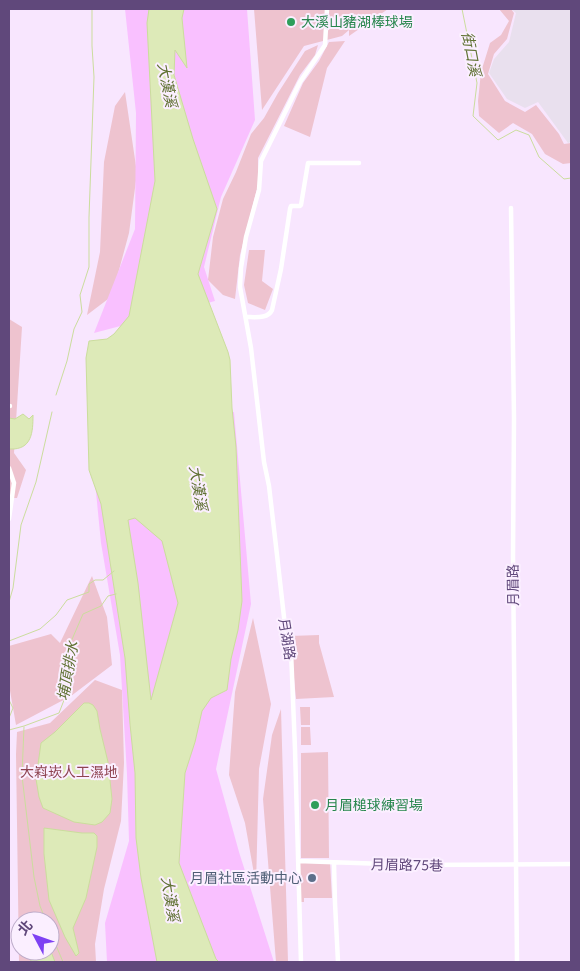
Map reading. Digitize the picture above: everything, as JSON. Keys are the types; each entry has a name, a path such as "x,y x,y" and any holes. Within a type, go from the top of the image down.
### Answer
{"street":[{"name":"月湖路","path":"301,962 291,652 285,626 269,486 264,462 246,317 240,286 246,237 259,190 261,161 300,82 325,46 327,9"},
{"path":"246,317 267,316 272,310 282,269 290,209 291,206 301,205 308,164 359,163"},
{"name":"月眉路","path":"511,208 514,418 512,548 517,962"},
{"path":"9,468 14,483 9,519"},
{"name":"月眉路75巷","path":"298,861 414,865 571,864"},
{"path":"334,863 338,962"}],"shaded area":[{"path":"511,9 571,9 571,142 568,143 538,102 525,108 507,99 489,73 494,59 509,42 516,13"}],"green space":[{"path":"254,9 388,9 349,36 349,30 342,36 304,46 262,110"},
{"path":"499,9 511,9 514,13 507,39 494,54 488,74 505,101 525,112 536,105 559,134 564,144 571,143 571,163 563,164 545,154 532,134 513,123 499,133 479,116 478,101 481,72 490,43 501,35 509,21"},
{"path":"345,41 327,68 310,137 284,126 303,83 319,61 329,42"},
{"path":"318,45 315,55 300,75 258,158 258,185 240,255 235,299 223,295 208,280 213,237 223,199 251,134 264,118 305,51"},
{"path":"125,92 137,173 129,233 112,296 87,315 100,252 104,162 115,106"},
{"path":"249,250 265,250 262,281 273,289 265,310 248,303 244,285"},
{"path":"9,319 22,327 14,453 26,470 17,498 9,498"},
{"path":"92,576 107,617 112,665 71,696 16,725 9,685 9,646 51,634 60,643"},
{"path":"253,618 271,704 259,769 256,885 245,823 229,775 235,692"},
{"path":"319,635 319,643 334,697 296,699 290,636"},
{"name":"大嵙崁人工濕地","path":"95,680 122,690 124,763 121,821 104,889 95,944 96,962 19,962 60,961 60,911 18,911 17,732 50,723"},
{"path":"300,707 310,707 310,725 301,725"},
{"path":"281,709 288,962 276,962 263,799 272,735"},
{"path":"301,727 310,727 311,745 301,745"},
{"name":"月眉槌球練習場","path":"328,752 329,858 301,858 301,753"},
{"path":"298,862 330,862 332,898 304,898 304,902 300,902"}],"sand":[{"path":"125,9 247,9 255,120 221,197 204,267 215,301 94,333 135,229 136,113"},
{"path":"234,412 251,604 216,769 239,852 274,962 107,962 105,923 129,841 127,774 120,655 101,543 89,421"}],"water":[{"name":"大漢溪","path":"149,9 184,9 182,18 187,68 175,50 174,75 217,209 198,274 230,360 236,447 242,601 227,690 211,698 202,711 185,773 179,863 216,959 219,962 157,962 141,878 136,838 135,773 125,658 101,504 89,470 86,358 89,341 107,339 114,334 129,316 155,181 147,23","holes":["135,518 162,541 178,603 151,700 138,583 128,520"]},
{"path":"23,414 29,419 33,415 30,439 17,449 9,449 9,418 15,419"},
{"path":"84,703 93,705 97,711 108,762 112,799 110,813 102,822 95,825 74,822 43,808 36,779 41,743"},
{"path":"44,828 94,833 97,836 97,847 86,898 73,928 79,953 76,956 60,925 60,911 54,911 49,900 44,854"},
{"path":"31,961 55,962 31,962"}],"waterway":[{"path":"56,395 67,361 74,329 82,312 80,295 89,267 94,77 92,9"},
{"name":"街口溪","path":"462,9 477,83 473,116 498,140 516,130 529,135 539,157 564,179 571,178"},
{"path":"9,602 13,588 21,525 36,482 52,412"},
{"path":"9,641 40,629 56,615 67,600 89,592 89,584 95,580 103,580 114,571"},
{"name":"埔頂排水","path":"9,730 59,713 66,695 70,644 83,614 101,606 108,596 116,594"},
{"path":"9,700 13,708 9,718"},
{"path":"24,727 22,776 34,877 42,911"},
{"path":"60,955 63,962"}],"place":[{"name":"大溪山豬湖棒球場","path":"291,22"},
{"name":"月眉槌球練習場","path":"315,805"},
{"name":"月眉社區活動中心","path":"312,878"}]}
